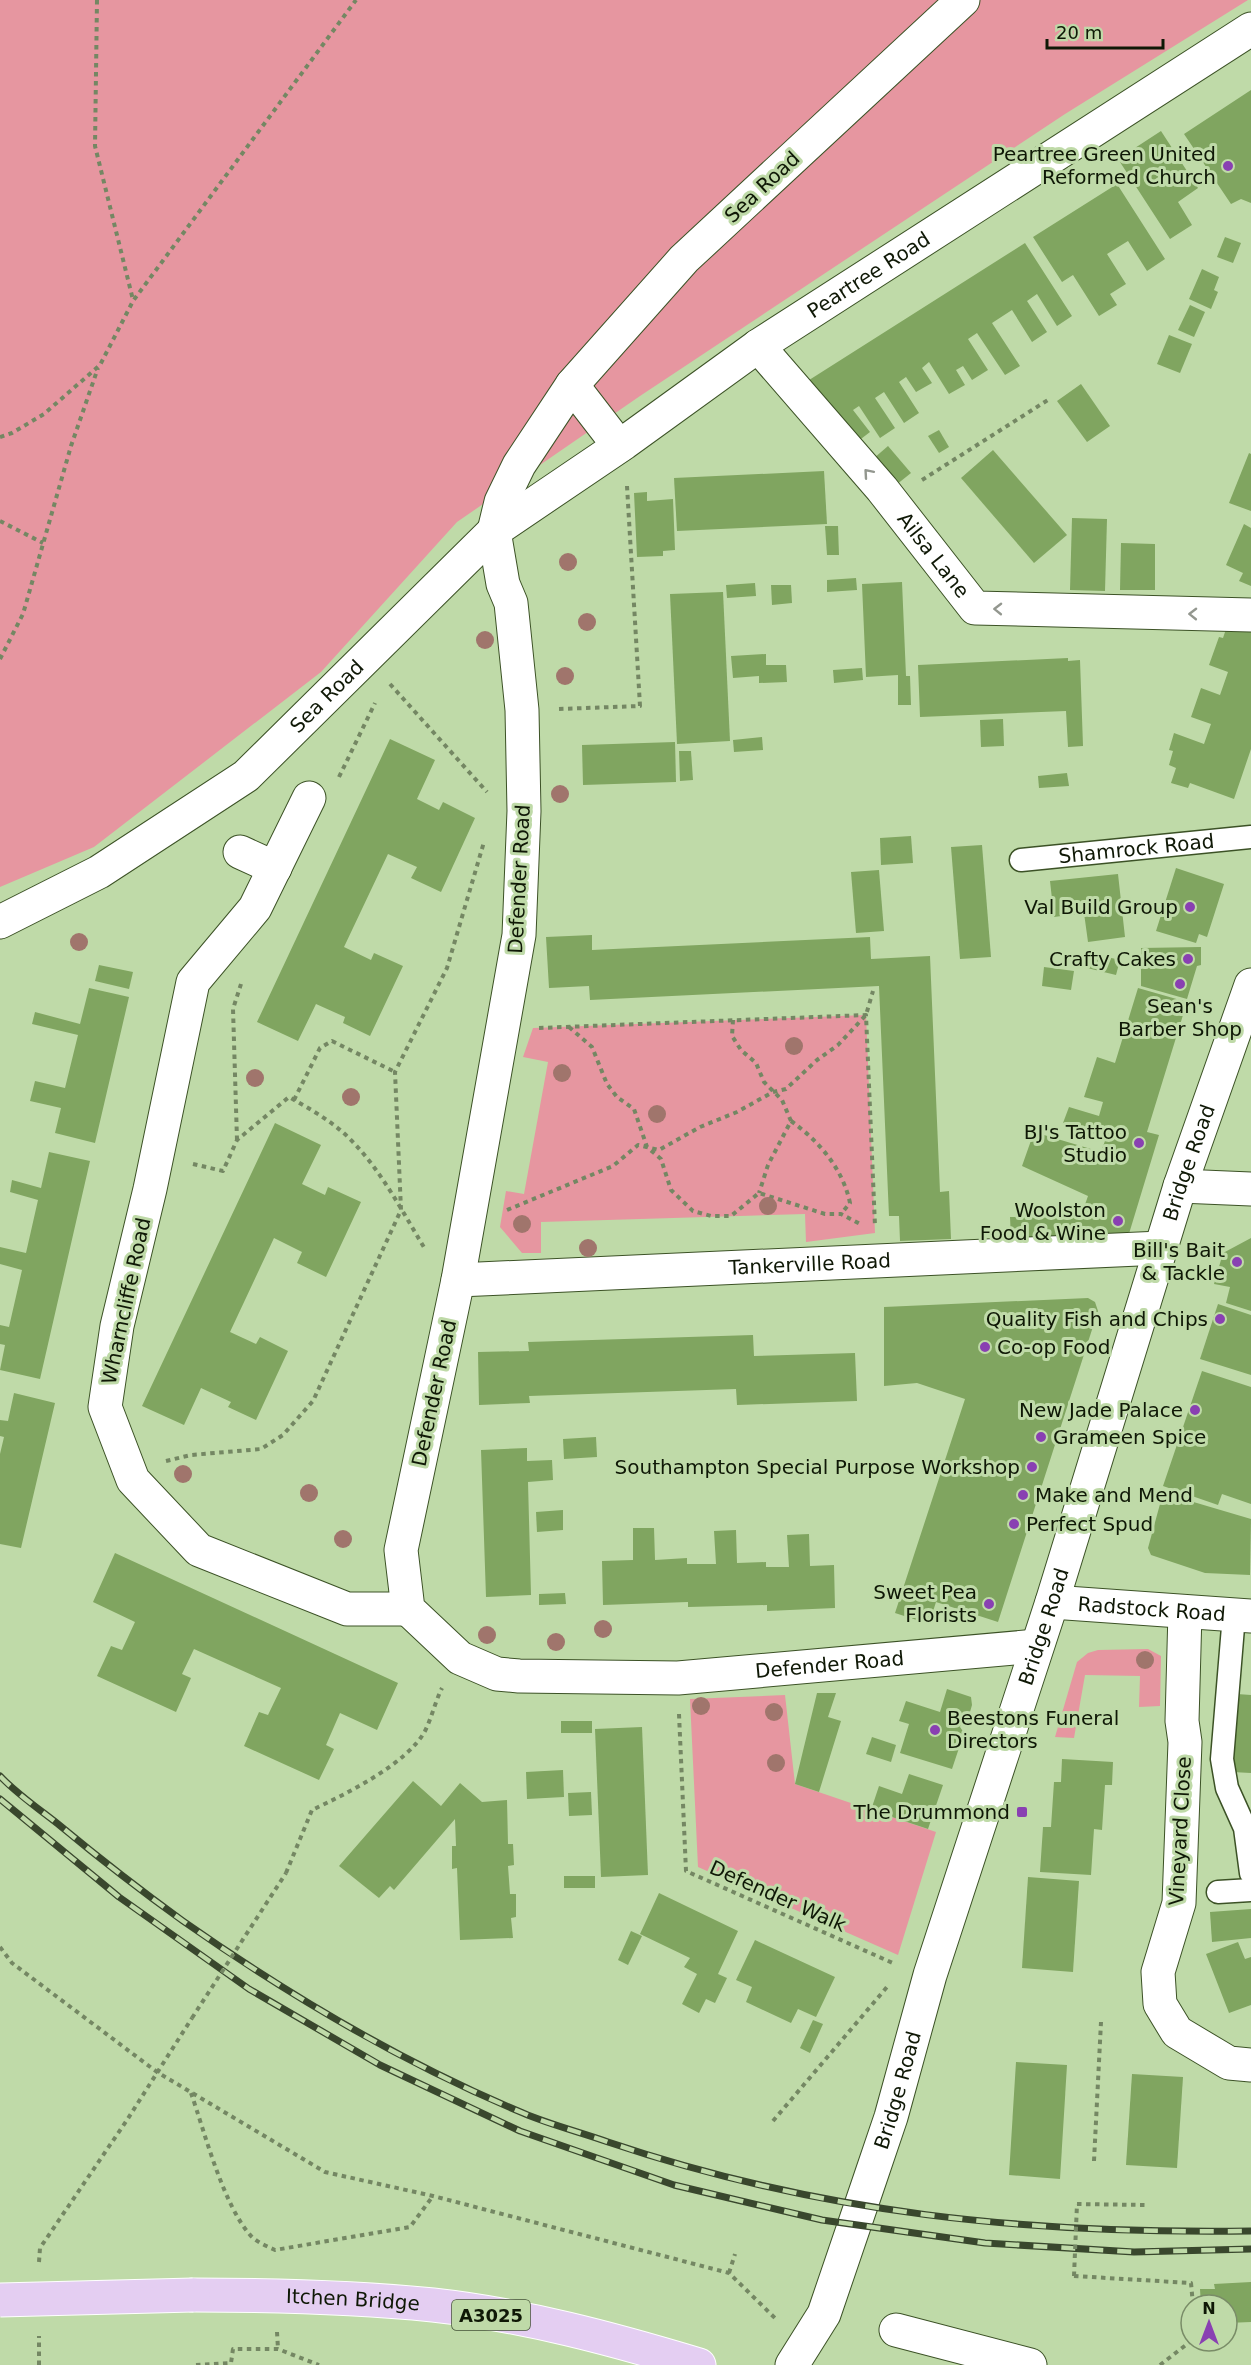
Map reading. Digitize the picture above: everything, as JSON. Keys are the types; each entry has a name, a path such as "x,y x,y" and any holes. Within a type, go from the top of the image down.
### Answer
{"main road":[{"name":"Itchen Bridge","path":"0,2300 277,2295 435,2305 596,2336 699,2365"}],"street":[{"name":"Sea Road","path":"0,921 99,872 246,776 376,669 494,531 501,502 519,465 572,386 684,259 963,0"},
{"name":"Peartree Road","path":"494,531 622,445 758,346 1251,29"},
{"name":"Ailsa Lane","path":"758,346 891,500 975,608 1251,615"},
{"path":"572,386 622,445"},
{"name":"Defender Road","path":"494,531 503,584 511,603 522,710 523,795 519,935 457,1288 401,1550 408,1609 460,1658 496,1674 508,1675 678,1678 1037,1646"},
{"name":"Wharncliffe Road","path":"309,798 255,908 194,982 157,1156 117,1326 105,1407 133,1480 199,1550 347,1609 408,1609"},
{"path":"240,852 275,868"},
{"name":"Bridge Road","path":"798,2356 824,2314 891,2117 917,1972 1052,1602 1180,1186 1251,985"},
{"path":"1180,1186 1251,1189"},
{"name":"Tankerville Road","path":"457,1288 1161,1248"},
{"name":"Radstock Road","path":"1052,1602 1243,1615"},
{"name":"Vineyard Close","path":"1185,1612 1182,1720 1185,1742 1179,1903 1158,1972 1160,2004 1177,2032 1228,2063 1251,2065"},
{"path":"896,2330 1030,2365"}],"lane":[{"name":"Shamrock Road","path":"1021,860 1251,837"},
{"path":"1243,1615 1222,1759 1227,1788 1245,1828 1251,1873"},
{"path":"1218,1892 1251,1890"}],"path":[{"path":"97,0 95,146 133,301"},
{"path":"0,659 23,614 71,446 99,365 133,301 356,0"},
{"path":"0,437 12,434 44,414 99,365"},
{"path":"891,500 1051,398"},
{"path":"522,710 639,706 622,445"},
{"path":"0,521 43,543"},
{"path":"309,798 326,804 376,669 496,802 523,795"},
{"path":"129,1469 191,1455 261,1449 283,1435 313,1401 401,1210 395,1072 447,968 486,835"},
{"path":"157,1156 224,1171 237,1140 233,1009 246,973"},
{"path":"759,1193 825,1214 841,1214 875,1233 866,1015 873,992"},
{"path":"503,1029 866,1015"},
{"path":"468,1226 613,1166 638,1145 659,1150 700,1127 737,1112 773,1092 786,1089 817,1060 838,1045 866,1015"},
{"path":"733,1020 732,1036 741,1050 756,1063 764,1082 782,1100 791,1121 808,1134 844,1177 850,1203 841,1214"},
{"path":"569,1027 592,1047 607,1084 617,1097 634,1109 647,1146 661,1159 671,1190 693,1211 711,1216 732,1216 759,1193 768,1165 791,1121"},
{"path":"294,1100 320,1048 332,1041 395,1072"},
{"path":"237,1140 289,1096 317,1112 349,1138 372,1164 401,1210 457,1288"},
{"path":"40,2248 158,2072 286,1873 312,1810 356,1788 392,1765 424,1733 441,1690 460,1658"},
{"name":"Defender Walk","path":"678,1678 686,1871 917,1972"},
{"path":"0,1947 12,1963 158,2072 325,2172 432,2196 729,2273 798,2356"},
{"path":"773,2121 917,1972"},
{"path":"1094,2161 1101,2022"},
{"path":"191,2093 231,2205 251,2236 275,2250 410,2227 432,2196"},
{"path":"1146,2205 1077,2204 1074,2276 1191,2283 1192,2293"},
{"path":"729,2273 735,2254"},
{"path":"196,2365 231,2363 233,2349 278,2349 319,2365"},
{"path":"1160,2365 1179,2350"}],"shaded area":[{"path":"0,0 1248,0 1065,114 640,396 457,522 321,672 94,847 0,887"},
{"path":"866,1015 875,1233 806,1242 805,1214 541,1222 541,1253 522,1253 500,1227 506,1191 524,1194 548,1062 523,1057 533,1028"},
{"path":"1148,1649 1161,1656 1160,1706 1139,1707 1140,1676 1085,1675 1074,1738 1055,1737 1077,1662 1088,1653 1098,1650"},
{"path":"785,1695 795,1784 936,1832 898,1955 698,1867 690,1699"}],"building":[{"name":"Peartree Green United Reformed Church","path":"1251,90 1251,203 1241,199 1231,204 1184,134"},
{"path":"1161,131 1198,188 1178,202 1192,225 1170,239 1118,159"},
{"path":"1117,184 1165,259 1147,271 1128,241 1107,254 1126,284 1110,294 1117,305 1099,316 1073,275 1062,282 1033,237"},
{"path":"1225,237 1241,243 1233,263 1217,257"},
{"path":"1025,243 1072,316 1057,326 1037,294 1027,301 1047,332 1032,342 1012,310 992,323 1020,366 1005,375 977,333 968,339 988,370 972,380 963,366 956,370 965,385 949,394 929,362 922,368 932,383 916,392 906,377 899,382 919,413 904,423 884,392 875,398 895,428 880,438 859,406 853,410 870,432 857,442 806,382"},
{"path":"1202,269 1219,277 1214,290 1218,292 1211,309 1189,299"},
{"path":"1190,305 1205,312 1194,337 1178,330"},
{"path":"1169,335 1192,344 1180,373 1157,364"},
{"path":"1081,384 1110,426 1087,442 1057,401"},
{"path":"939,430 949,447 939,453 928,436"},
{"path":"888,446 911,473 896,485 873,459"},
{"path":"993,450 1067,535 1034,563 961,478"},
{"path":"1249,453 1251,454 1251,511 1229,503"},
{"path":"824,471 827,524 677,531 674,478"},
{"path":"647,492 647,501 673,499 675,550 663,551 663,556 637,557 634,493"},
{"path":"1072,518 1107,519 1105,591 1070,590"},
{"path":"1244,524 1251,528 1251,586 1239,581 1243,573 1226,565"},
{"path":"825,526 838,526 839,555 827,555"},
{"path":"1121,543 1155,544 1155,590 1120,590"},
{"path":"856,578 857,590 827,592 827,580"},
{"path":"902,582 906,676 910,676 911,705 898,705 898,675 866,677 862,584"},
{"path":"755,583 756,596 727,598 726,585"},
{"path":"771,585 791,585 792,603 772,605"},
{"path":"723,592 730,741 677,744 670,594"},
{"path":"1227,626 1251,627 1251,749 1234,799 1190,783 1188,788 1171,783 1176,768 1169,765 1173,751 1169,750 1174,733 1204,744 1211,724 1191,717 1201,688 1220,695 1228,672 1209,665 1219,637 1223,638"},
{"path":"766,654 766,665 786,665 787,682 759,683 759,676 733,678 731,656"},
{"path":"1068,658 1068,661 1080,660 1083,746 1068,747 1066,711 920,717 918,665"},
{"path":"862,668 863,680 834,683 833,670"},
{"path":"1003,719 1004,746 981,747 980,720"},
{"path":"762,737 763,750 734,752 733,740"},
{"path":"390,739 435,760 417,799 439,810 443,802 475,818 441,892 411,878 417,867 388,854 344,947 371,960 374,953 403,966 370,1036 343,1023 345,1017 316,1004 298,1041 257,1022"},
{"path":"675,742 676,782 583,785 582,745"},
{"path":"679,751 691,751 693,780 680,781"},
{"path":"1067,773 1069,786 1039,788 1038,776"},
{"path":"911,836 913,863 881,865 880,838"},
{"path":"982,845 991,957 960,959 951,847"},
{"name":"Val Build Group","path":"1176,868 1224,884 1207,937 1199,934 1196,943 1156,931"},
{"path":"879,870 884,931 856,933 851,872"},
{"path":"1118,874 1125,937 1088,942 1084,913 1054,917 1050,881"},
{"path":"592,935 592,950 870,937 871,959 930,956 940,1192 949,1191 951,1239 900,1241 899,1216 889,1216 879,986 590,1000 589,986 549,988 546,937"},
{"path":"1201,947 1201,965 1197,966 1187,999 1141,986 1141,948"},
{"path":"1090,953 1120,960 1116,975 1087,968"},
{"path":"99,965 133,972 129,989 95,981"},
{"path":"1044,967 1074,971 1071,990 1042,986"},
{"path":"89,988 129,997 95,1143 55,1133 61,1108 30,1101 35,1081 65,1088 78,1035 32,1024 35,1012 80,1024"},
{"path":"1138,988 1187,1002 1147,1132 1159,1135 1128,1237 1011,1239 1010,1217 1081,1216 1088,1196 1022,1166 1034,1132 1101,1152 1106,1138 1063,1123 1069,1107 1099,1116 1103,1102 1084,1097 1097,1057 1115,1063"},
{"path":"275,1123 321,1145 302,1184 325,1195 328,1187 361,1202 326,1277 297,1263 302,1252 274,1238 230,1332 256,1344 260,1337 288,1351 256,1420 228,1407 231,1402 201,1388 184,1425 142,1406"},
{"path":"49,1152 90,1161 40,1379 0,1370 5,1345 0,1344 0,1325 9,1327 22,1270 0,1264 0,1247 26,1253 38,1200 10,1192 12,1180 41,1188"},
{"path":"1251,1238 1251,1311 1226,1303 1230,1287 1214,1284 1223,1253"},
{"path":"1088,1298 1095,1302 1098,1311 998,1622 936,1602 929,1624 895,1613 965,1399 917,1383 884,1386 884,1307"},
{"path":"1218,1304 1251,1315 1251,1375 1200,1359"},
{"path":"753,1335 754,1356 855,1353 857,1401 737,1405 736,1389 529,1396 530,1403 479,1405 478,1352 529,1351 528,1342"},
{"path":"1202,1371 1251,1387 1251,1504 1222,1494 1218,1505 1163,1486"},
{"path":"14,1393 55,1403 21,1548 0,1544 0,1454 4,1437 0,1436 0,1420 8,1421"},
{"path":"596,1437 597,1457 564,1459 563,1439"},
{"path":"527,1448 527,1461 552,1460 553,1480 528,1482 531,1595 486,1597 481,1450"},
{"path":"1163,1493 1251,1519 1250,1575 1205,1573 1151,1555 1148,1548"},
{"path":"563,1510 563,1530 537,1532 536,1512"},
{"path":"633,1528 654,1528 655,1560 687,1558 687,1564 716,1564 714,1531 736,1530 737,1563 766,1562 766,1567 789,1567 787,1535 809,1534 810,1566 834,1565 835,1608 767,1611 767,1605 688,1607 688,1602 603,1605 602,1561 633,1560"},
{"path":"115,1553 398,1683 377,1730 340,1713 326,1745 334,1749 319,1780 244,1746 259,1712 268,1715 281,1688 194,1649 182,1674 191,1678 176,1712 97,1676 111,1646 122,1650 135,1622 93,1602"},
{"path":"565,1593 566,1604 539,1605 539,1594"},
{"name":"Beestons Funeral Directors","path":"947,1689 971,1697 972,1705 970,1712 964,1714 960,1727 964,1733 952,1769 900,1753 909,1724 899,1721 906,1701 940,1712"},
{"path":"817,1693 836,1693 828,1717 841,1721 819,1792 795,1784"},
{"path":"1237,1694 1251,1695 1251,1773 1232,1772"},
{"path":"561,1721 592,1721 592,1733 561,1733"},
{"path":"642,1727 648,1875 601,1877 595,1729"},
{"path":"872,1737 896,1745 891,1762 866,1754"},
{"path":"1062,1759 1113,1762 1112,1785 1105,1785 1102,1830 1094,1829 1091,1875 1040,1872 1043,1827 1051,1827 1054,1782 1061,1782"},
{"path":"563,1770 564,1797 527,1799 526,1772"},
{"path":"909,1774 943,1785 928,1829 871,1810 879,1786 902,1794"},
{"path":"413,1781 441,1806 460,1783 482,1802 507,1800 508,1844 513,1844 514,1865 508,1866 510,1894 516,1894 516,1917 511,1918 513,1938 460,1940 457,1868 452,1869 452,1846 456,1846 455,1819 394,1890 390,1886 379,1898 339,1866"},
{"path":"591,1792 592,1815 569,1816 568,1793"},
{"path":"564,1876 595,1876 595,1888 564,1888"},
{"path":"1028,1877 1079,1881 1073,1972 1022,1968"},
{"path":"659,1893 738,1931 718,1974 727,1978 715,2003 706,1999 699,2013 682,2004 697,1974 684,1967 690,1958 640,1934"},
{"path":"1251,1909 1251,1938 1212,1942 1210,1912"},
{"path":"631,1931 642,1936 628,1965 618,1960"},
{"path":"755,1940 835,1977 816,2017 798,2009 791,2023 746,2002 752,1987 736,1980"},
{"path":"1238,1942 1245,1959 1251,1957 1251,2005 1229,2013 1206,1954"},
{"path":"813,2020 823,2024 810,2053 800,2048"},
{"path":"1016,2062 1067,2065 1060,2179 1009,2175"},
{"path":"1132,2074 1183,2077 1177,2168 1126,2165"},
{"path":"1251,2282 1251,2322 1239,2322 1239,2293 1200,2293 1200,2289 1215,2289 1214,2284"}],"railway":[{"path":"0,1776 151,1898 264,1976 391,2050 478,2093 544,2121 688,2167 767,2187 846,2203 926,2215 1006,2223 1168,2231 1251,2231"},
{"path":"0,1799 119,1897 249,1989 380,2065 520,2131 674,2185 822,2220 985,2243 1134,2252 1251,2249"}],"place":[{"name":"Peartree Green United Reformed Church","path":"1228,166"},
{"name":"Val Build Group","path":"1190,907"},
{"name":"Crafty Cakes","path":"1188,959"},
{"name":"Sean's Barber Shop","path":"1180,984"},
{"name":"BJ's Tattoo Studio","path":"1139,1143"},
{"name":"Woolston Food & Wine","path":"1118,1221"},
{"name":"Bill's Bait & Tackle","path":"1237,1262"},
{"name":"Quality Fish and Chips","path":"1220,1319"},
{"name":"Co-op Food","path":"985,1347"},
{"name":"New Jade Palace","path":"1195,1410"},
{"name":"Grameen Spice","path":"1041,1437"},
{"name":"Southampton Special Purpose Workshop","path":"1032,1467"},
{"name":"Make and Mend","path":"1023,1495"},
{"name":"Perfect Spud","path":"1014,1524"},
{"name":"Sweet Pea Florists","path":"989,1604"},
{"name":"Beestons Funeral Directors","path":"935,1730"},
{"name":"The Drummond","path":"1022,1812"}]}
